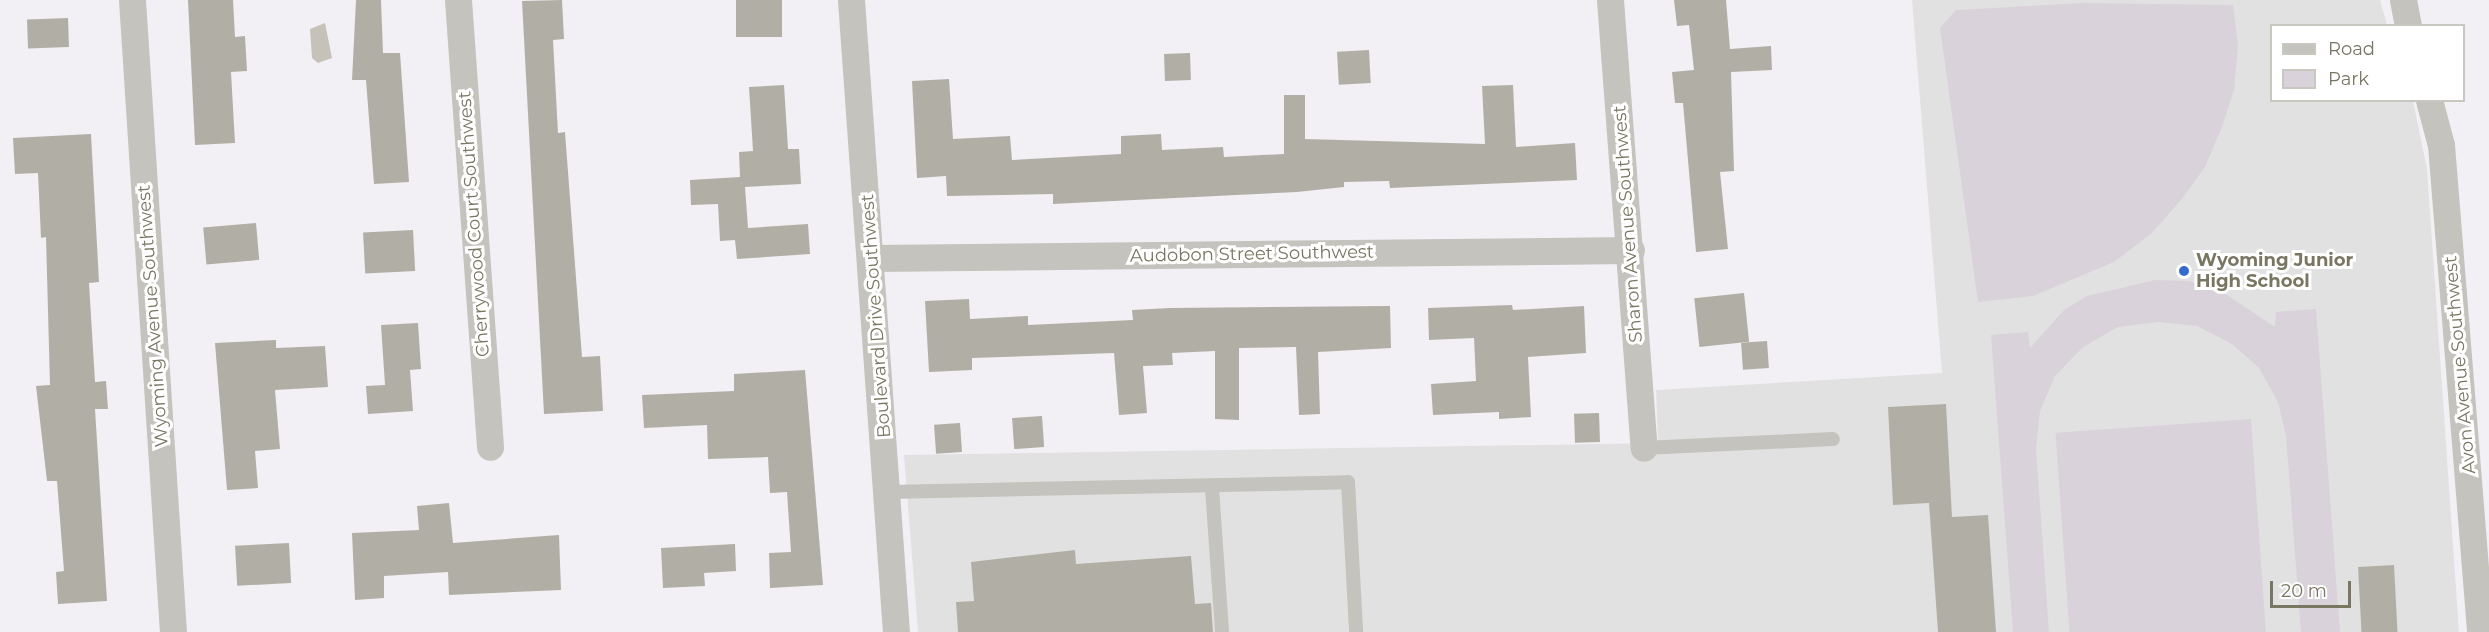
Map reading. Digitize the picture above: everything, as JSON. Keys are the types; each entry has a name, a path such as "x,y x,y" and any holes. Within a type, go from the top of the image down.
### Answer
{"street":[{"name":"Wyoming Avenue Southwest","path":"132,0 173,632"},
{"name":"Cherrywood Court Southwest","path":"458,0 490,447"},
{"name":"Boulevard Drive Southwest","path":"851,0 873,258 896,632"},
{"name":"Sharon Avenue Southwest","path":"1610,0 1631,250 1644,448"},
{"path":"2403,0 2409,24"},
{"name":"Avon Avenue Southwest","path":"2430,102 2441,145 2480,632"},
{"name":"Audobon Street Southwest","path":"873,258 1631,250"}],"lane":[{"path":"1644,448 1833,438"},
{"path":"888,492 1212,488 1348,482 1356,632"},
{"path":"1212,488 1222,632"}],"shaded area":[{"name":"Wyoming Junior High School","path":"1912,0 2380,0 2387,24 2270,24 2270,102 2413,102 2427,169 2459,632 918,632 904,455 1658,443 1656,390 1942,373"},
{"path":"325,23 332,58 318,63 312,58 310,29"}],"green space":[{"path":"2083,3 2233,5 2238,46 2234,90 2222,127 2205,167 2181,200 2151,234 2114,262 2033,296 1978,302 1940,28 1956,10"},
{"path":"2155,280 2190,281 2224,293 2275,327 2276,312 2316,309 2340,632 2301,632 2286,436 2278,402 2259,368 2232,344 2197,326 2158,322 2118,327 2083,347 2055,376 2040,411 2036,448 2049,632 2013,632 1991,335 2028,332 2030,348 2064,310 2087,296"},
{"path":"2251,419 2266,632 2069,632 2055,433"}],"building":[{"path":"188,0 233,0 235,37 245,36 247,71 231,72 235,143 195,145"},
{"path":"356,0 381,0 383,53 400,53 409,182 374,184 366,80 352,80"},
{"path":"562,0 564,39 553,40 558,133 565,132 582,357 600,356 603,411 544,414 522,1"},
{"path":"736,0 782,0 782,37 736,37"},
{"path":"1674,0 1726,0 1730,49 1771,46 1772,70 1731,72 1734,171 1720,172 1728,249 1696,252 1683,103 1675,103 1672,72 1694,70 1689,25 1677,26"},
{"path":"68,18 69,47 28,48 27,19"},
{"path":"1369,50 1371,83 1339,85 1337,52"},
{"path":"1190,53 1191,80 1165,81 1164,54"},
{"path":"949,79 953,139 1010,136 1012,160 1121,154 1121,136 1161,134 1162,150 1223,147 1224,157 1284,154 1284,95 1305,95 1305,139 1485,144 1482,86 1513,85 1516,147 1575,143 1577,180 1390,188 1389,181 1344,182 1344,187 1297,192 1053,204 1053,194 947,196 946,176 917,178 912,81"},
{"path":"784,85 788,149 799,149 801,184 745,187 748,228 808,224 810,254 737,259 735,240 720,241 718,204 691,205 690,180 740,177 739,152 753,151 749,87"},
{"path":"91,134 99,282 89,283 95,382 106,381 108,409 95,409 107,601 58,604 56,572 64,571 57,481 47,481 36,386 50,385 46,237 41,238 38,173 15,174 13,138"},
{"path":"256,223 259,260 206,264 203,228"},
{"path":"413,230 415,271 365,274 363,233"},
{"path":"1744,293 1749,342 1699,347 1694,298"},
{"path":"969,299 970,319 1028,316 1028,325 1133,320 1132,310 1170,308 1390,306 1391,348 1318,352 1320,414 1299,415 1296,347 1239,348 1239,420 1215,419 1215,351 1172,353 1173,365 1143,366 1147,413 1119,415 1114,353 972,358 972,370 929,372 925,301"},
{"path":"1512,305 1513,310 1584,306 1586,353 1528,357 1531,417 1499,419 1499,412 1433,415 1431,384 1476,381 1474,338 1429,340 1428,308"},
{"path":"418,323 421,369 410,370 413,411 368,414 366,386 385,385 381,325"},
{"path":"276,340 276,348 325,346 328,387 275,390 280,449 255,451 258,488 227,490 215,343"},
{"path":"1767,341 1769,368 1743,370 1741,343"},
{"path":"805,370 823,585 770,588 769,553 791,552 787,492 770,493 768,457 708,459 707,425 644,428 642,395 734,391 734,374"},
{"path":"1946,404 1952,517 1988,515 1996,632 1938,632 1929,503 1893,505 1888,407"},
{"path":"1599,413 1600,442 1575,443 1574,414"},
{"path":"1042,416 1044,447 1014,449 1012,418"},
{"path":"960,423 962,452 936,454 934,425"},
{"path":"449,503 453,543 559,535 561,590 449,595 448,572 384,576 384,598 355,600 352,533 419,530 417,506"},
{"path":"289,543 291,583 237,586 235,546"},
{"path":"735,544 736,571 704,573 705,586 663,588 661,548"},
{"path":"1075,550 1076,564 1191,556 1195,604 1211,603 1213,632 958,632 956,602 974,601 971,562"},
{"path":"2394,565 2398,632 2361,632 2358,567"}],"place":[{"name":"Wyoming Junior High School","path":"2184,271"}]}
